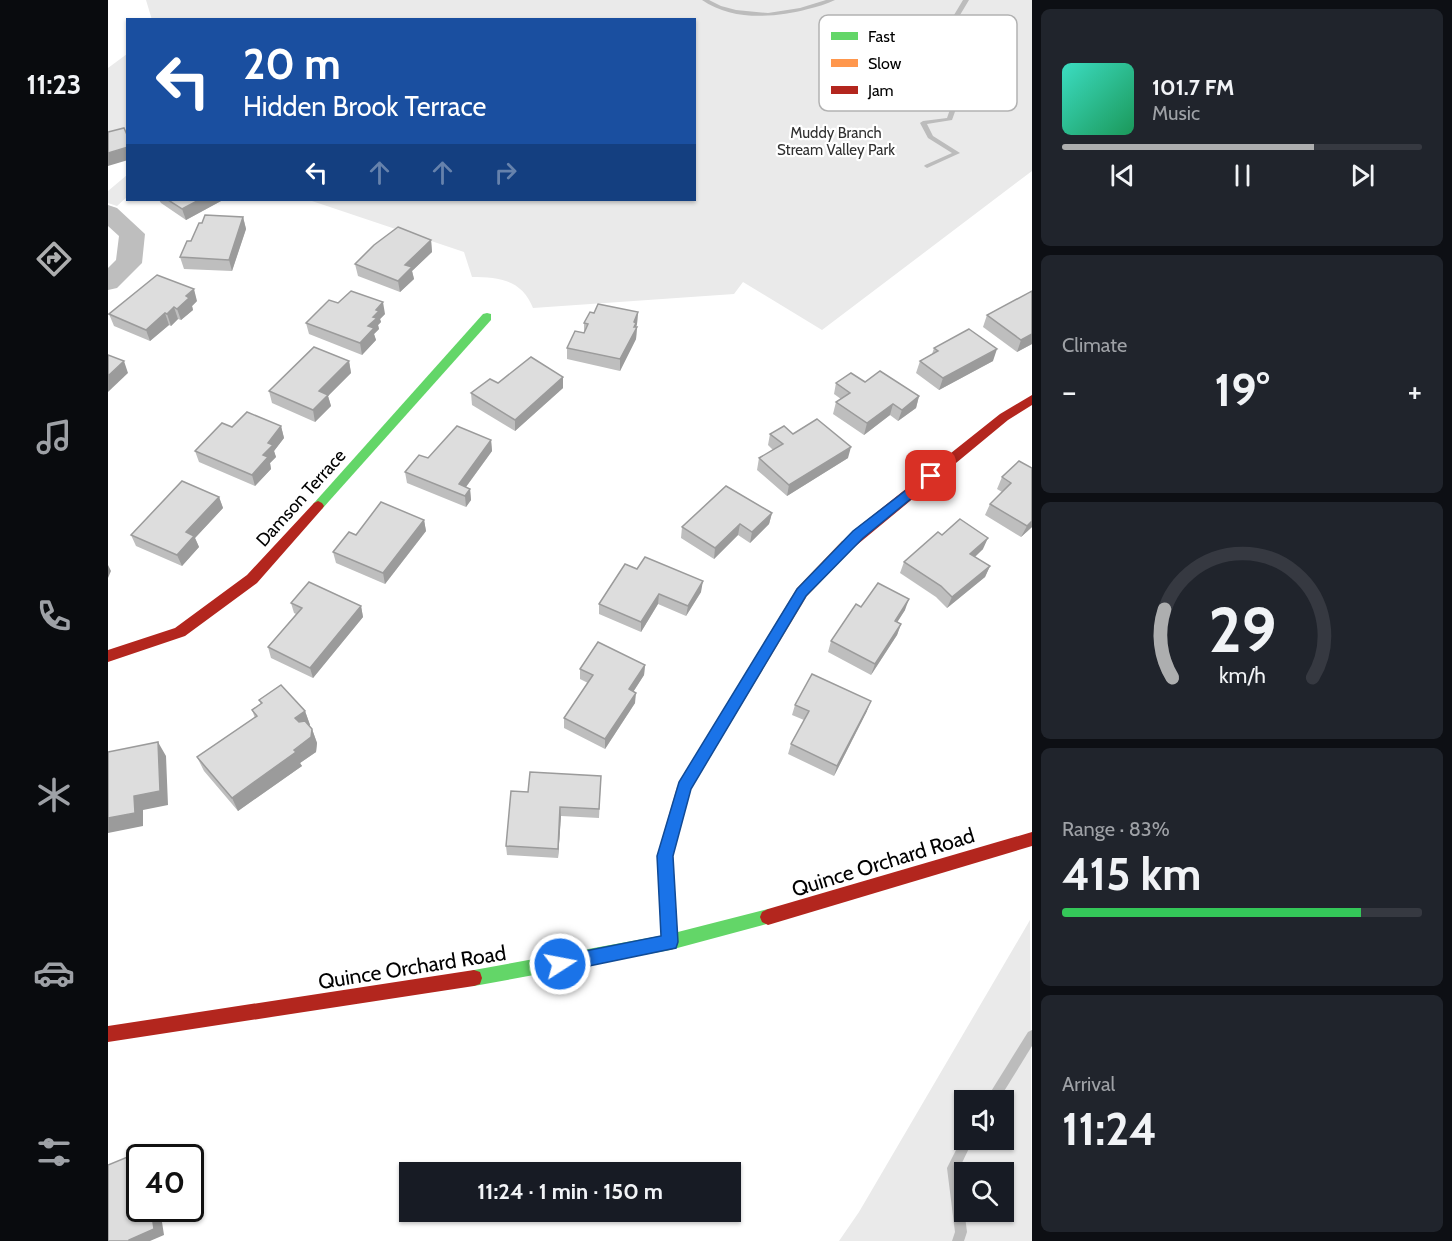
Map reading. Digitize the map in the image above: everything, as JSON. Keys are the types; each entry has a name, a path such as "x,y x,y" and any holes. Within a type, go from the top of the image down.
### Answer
{"street":[{"path":"108,213 132,234 129,263 108,282"},
{"name":"Damson Terrace","path":"108,656 180,632 252,579 487,317"},
{"path":"670,942 665,856 684,787 802,592 858,534 1004,417 1032,399"},
{"name":"Quince Orchard Road","path":"108,1034 516,972 670,942 808,907 1032,838"}],"green space":[{"name":"Muddy Branch Stream Valley Park","path":"146,0 1032,0 1032,171 822,330 743,282 734,294 533,308 523,291 509,282 501,279 472,277 464,252 312,201 696,201 696,18 151,18"},
{"path":"126,55 126,138 108,131 108,68"},
{"path":"126,176 126,198 117,206 108,203 108,191"},
{"path":"1030,920 1032,1241 839,1241 859,1212"}],"building":[{"path":"124,128 126,148 108,153 108,132"},
{"path":"170,201 197,201 182,209"},
{"path":"205,215 243,217 229,260 180,257 187,241 191,241"},
{"path":"398,227 431,240 405,265 412,267 398,281 355,264 374,245"},
{"path":"157,275 194,289 186,296 189,298 177,309 174,307 167,314 165,313 146,330 109,314"},
{"path":"351,291 383,302 373,317 377,318 368,326 374,328 360,343 306,323 329,300 338,303"},
{"path":"1032,291 1032,334 1021,340 987,315"},
{"path":"598,304 638,312 634,322 636,323 634,327 637,327 620,359 567,348 575,331 584,333 588,324 584,323 590,312 594,313"},
{"path":"969,329 997,349 943,378 920,361 938,351 934,348"},
{"path":"314,347 349,361 319,391 328,395 313,410 269,391"},
{"path":"108,355 124,361 108,376"},
{"path":"531,357 563,377 515,420 471,393 490,379 498,383"},
{"path":"880,371 919,396 902,410 893,404 867,423 836,402 850,393 836,383 851,373 865,382"},
{"path":"247,412 281,426 268,443 273,445 263,455 268,457 252,475 195,451 222,423 232,427"},
{"path":"817,419 851,447 789,485 759,458 783,444 770,434 784,426 793,434"},
{"path":"457,426 491,440 459,484 470,489 465,496 405,472 419,455 428,458"},
{"path":"1019,461 1032,468 1032,521 1027,526 990,504 1011,483 1002,477"},
{"path":"182,481 219,497 186,532 194,536 177,555 131,535"},
{"path":"726,486 772,513 752,532 740,524 715,548 682,527"},
{"path":"381,502 424,520 383,573 333,552 349,532 356,535"},
{"path":"960,519 988,538 970,554 990,566 952,597 941,586 904,562 938,532 942,535"},
{"path":"645,557 703,581 688,606 659,594 641,622 599,604 625,564 637,569"},
{"path":"309,582 361,606 310,668 268,647 302,608 291,603"},
{"path":"878,583 909,599 895,621 901,624 875,664 831,641 856,604 861,607"},
{"path":"598,642 645,665 629,689 636,693 605,739 564,718 593,675 580,669"},
{"path":"812,674 871,701 837,766 791,744 809,711 795,705"},
{"path":"281,685 305,711 295,718 299,722 305,721 312,729 311,737 294,750 296,752 232,798 197,757 257,716 252,710 262,703 259,700"},
{"path":"158,742 160,791 134,796 135,813 108,818 108,752"},
{"path":"530,772 601,776 599,809 560,807 558,849 506,846 511,791 528,792"},
{"path":"126,1158 126,1222 153,1222 154,1229 129,1241 108,1241 108,1165"}],"waterway":[{"path":"705,0 735,12 751,14 784,12 832,0"},
{"path":"957,15 966,0"},
{"path":"927,166 957,153 930,137 923,123 950,119 953,111"},
{"path":"998,1090 1032,1036"},
{"path":"958,1241 961,1232 953,1168 962,1150"}],"traffic: fast":[{"path":"318,506 487,317"},
{"path":"474,978 670,942 768,917"}],"traffic: slow":[{"path":"670,942 665,856 684,787 802,592 847,545"}],"traffic: jam":[{"path":"847,545 1004,417 1032,399"},
{"path":"108,656 180,632 252,579 318,506"},
{"path":"768,917 1032,839"},
{"path":"108,1034 474,978"}],"route":[{"path":"560,964 670,942 665,856 684,787 802,592 858,534 931,476"}]}
